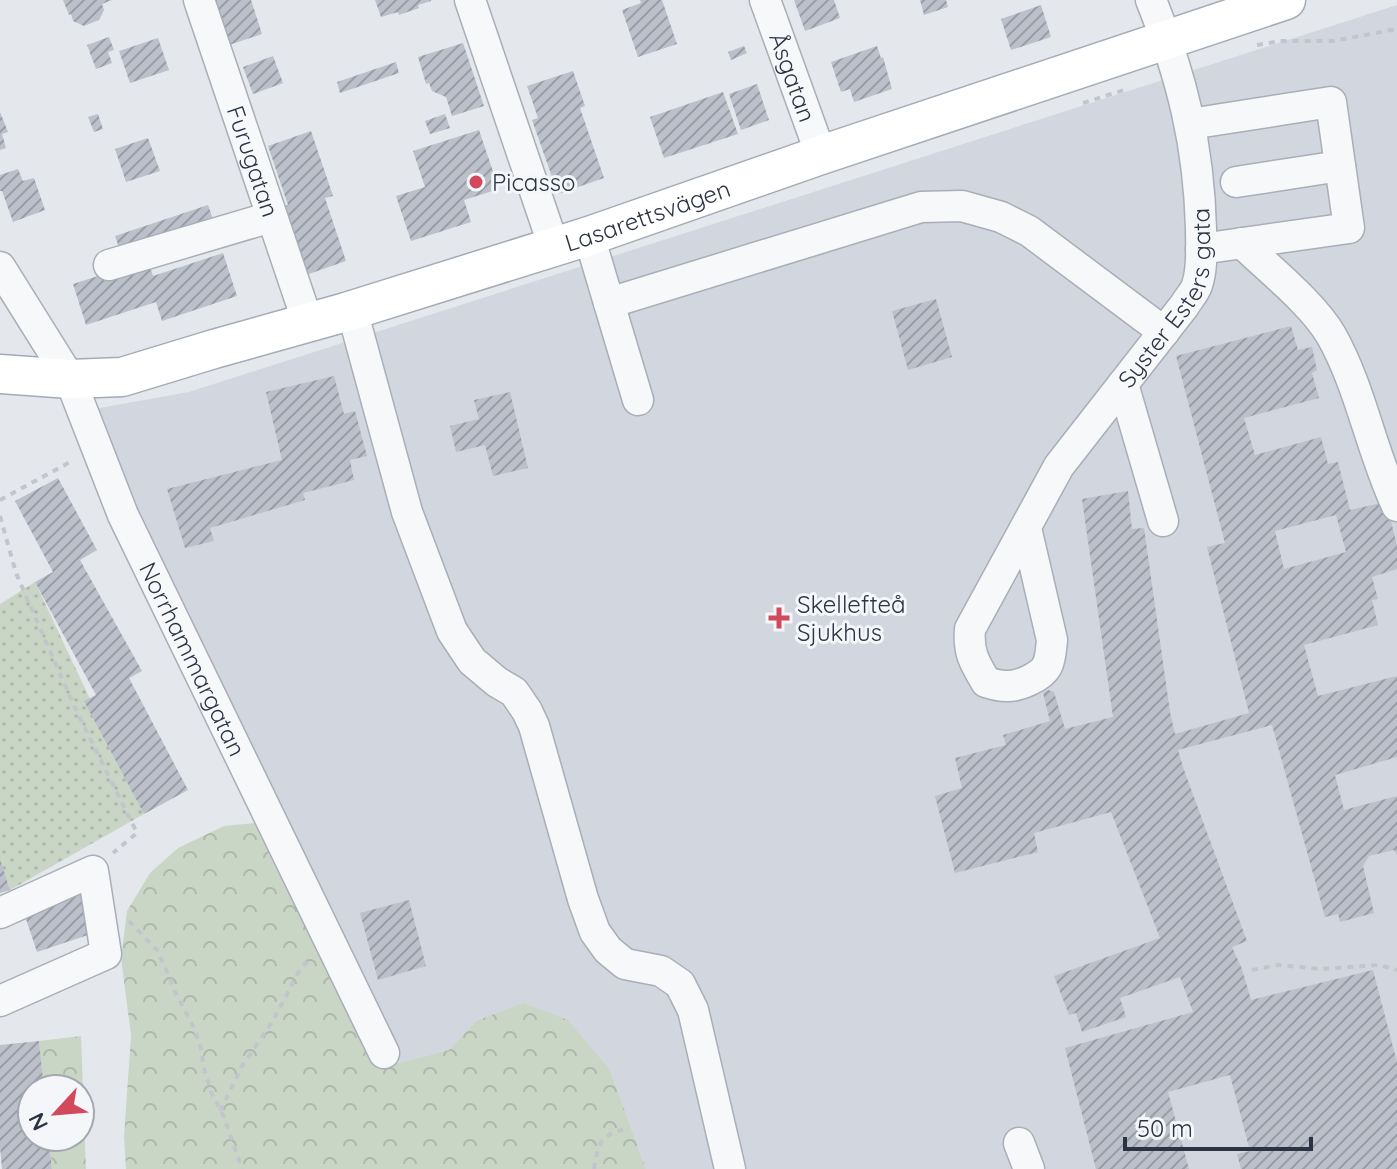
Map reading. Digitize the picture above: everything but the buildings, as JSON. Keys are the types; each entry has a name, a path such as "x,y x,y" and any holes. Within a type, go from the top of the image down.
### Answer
{"main road":[{"name":"Lasarettsvägen","path":"0,374 70,379 122,377 308,323 572,241 1286,0"}],"street":[{"name":"Furugatan","path":"199,0 308,323"},
{"path":"470,0 572,241 609,303 638,400"},
{"name":"Åsgatan","path":"765,0 821,155"},
{"name":"Syster Esters gata","path":"1026,528 1052,640 1051,655 1046,669 1027,681 1010,687 996,685 986,682 974,662 968,645 970,629 1059,466 1197,286 1201,218 1194,142 1184,95 1151,0"},
{"path":"1190,124 1331,102 1349,228 1201,249"},
{"path":"1236,182 1340,166"},
{"path":"609,303 921,207 962,206 1001,217 1029,231 1164,332"},
{"path":"109,265 271,217"},
{"path":"1242,243 1316,314 1331,335 1397,506"},
{"name":"Norrhammargatan","path":"0,267 70,379 123,515 384,1053"},
{"path":"352,310 407,512 452,631 472,661 514,692 527,711 595,932 608,950 625,964 661,971 680,984 693,1010 730,1169"},
{"path":"1123,384 1163,521"},
{"path":"0,913 93,871 106,954 0,1001"}],"path":[{"path":"0,500 97,448"},
{"path":"0,516 16,573 75,708 137,833 93,871"},
{"path":"127,920 148,939 163,961 195,1030 211,1092 240,1167"},
{"path":"220,1111 242,1066 274,1019 300,969 330,941"},
{"path":"1252,970 1278,965 1321,969 1379,965 1397,970"},
{"path":"594,1169 598,1145 609,1134 624,1129"}],"shaded area":[{"name":"Skellefteå Sjukhus","path":"1397,5 1397,1169 646,1169 610,1070 476,1021 449,1050 378,1068 255,823 66,414 189,392"}],"green space":[{"path":"35,582 144,814 10,890 0,861 0,604"},
{"path":"255,823 378,1068 449,1050 476,1021 523,1003 568,1020 610,1070 646,1169 126,1169 124,1137 131,1035 121,958 127,911 150,873 178,848 224,826"},
{"path":"81,1036 82,1073 42,1073 39,1041"},
{"path":"50,1153 85,1153 86,1169 52,1169"}],"place":[{"name":"Picasso","path":"476,182"},
{"name":"Skellefteå Sjukhus","path":"779,618"}]}
